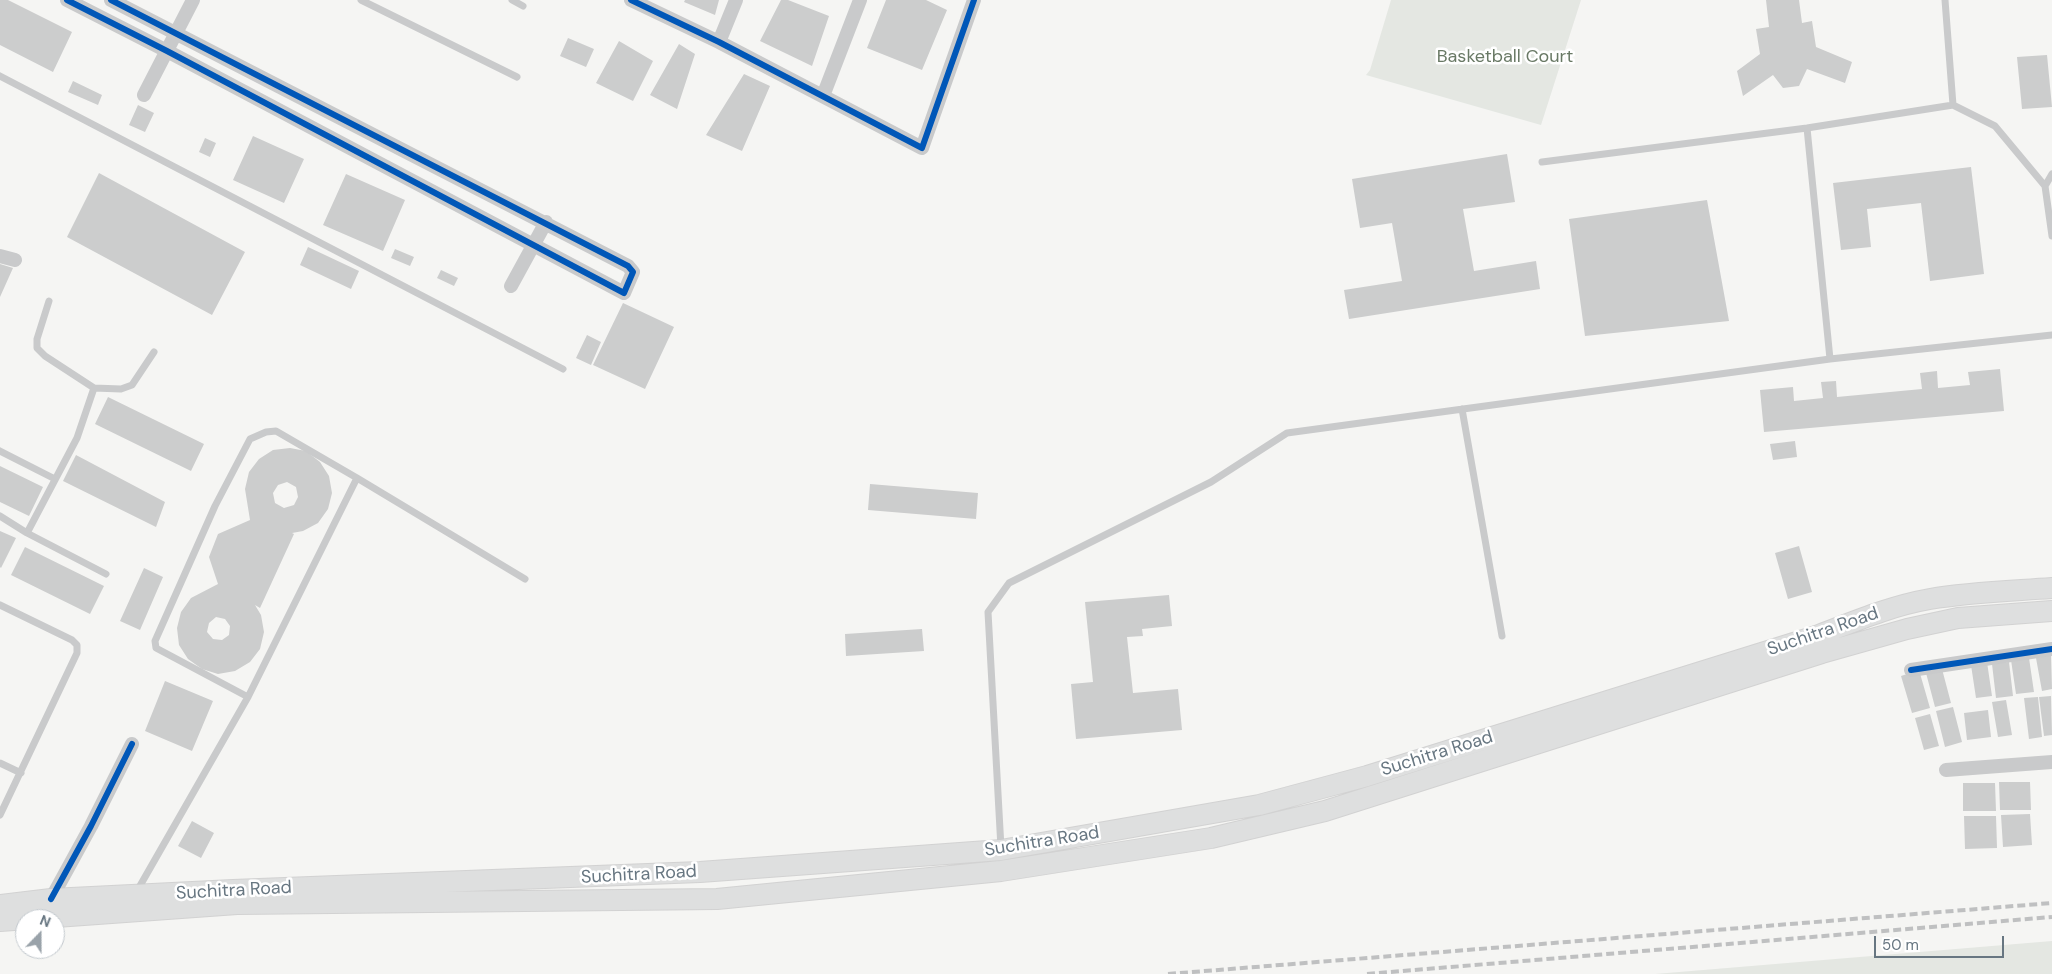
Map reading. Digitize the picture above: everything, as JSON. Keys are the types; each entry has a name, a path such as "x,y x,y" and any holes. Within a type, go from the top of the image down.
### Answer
{"main road":[{"name":"Suchitra Road","path":"0,921 237,904 717,899 991,872 1211,838 1325,812 1819,644 1877,613 1928,600 1980,593 2052,588"},
{"name":"Suchitra Road","path":"0,904 52,899 700,872 1001,850 1259,805 1367,776 1819,644 1958,618 2052,611"},
{"path":"585,877 585,900"}],"street":[{"path":"67,0 534,244 621,293 625,290 633,272 632,269 546,222 452,176 112,0"},
{"path":"144,95 193,0"},
{"path":"631,0 719,42 922,148 974,0"},
{"path":"719,42 736,0"},
{"path":"823,96 860,0"},
{"path":"441,197 452,176"},
{"path":"511,286 546,222"},
{"path":"0,256 15,260"},
{"path":"1911,670 2052,650"},
{"path":"52,899 132,744"},
{"path":"1946,770 2052,762"}],"lane":[{"path":"361,0 517,77"},
{"path":"512,0 523,6"},
{"path":"1945,0 1953,105"},
{"path":"0,76 563,370"},
{"path":"1542,162 1807,128 1953,105 1995,126 2045,186 2052,236"},
{"path":"1807,128 1830,359"},
{"path":"2045,186 2052,174"},
{"path":"49,301 37,338 37,348 45,356 94,388 121,389 132,385 154,352"},
{"path":"1001,850 988,612 1009,583 1211,482 1287,433 1830,359 2052,335"},
{"path":"27,533 77,438 94,388"},
{"path":"1462,409 1502,636"},
{"path":"248,698 156,648 155,641 215,506 250,439 266,432 276,431 525,579"},
{"path":"0,451 55,479"},
{"path":"134,896 248,698 358,478"},
{"path":"0,516 27,533 106,574"},
{"path":"0,605 72,640 77,645 77,653 0,815"},
{"path":"0,763 21,773"}],"green space":[{"name":"Basketball Court","path":"1391,0 1581,0 1541,125 1366,75 1370,70"},
{"path":"2052,941 2052,974 1655,974"}],"building":[{"path":"0,0 8,0 72,32 53,72 0,45"},
{"path":"685,0 719,0 715,15 684,2"},
{"path":"781,0 788,0 829,16 812,66 760,41"},
{"path":"886,0 926,0 947,10 922,70 867,48"},
{"path":"1766,0 1799,0 1802,23 1812,21 1816,47 1852,62 1845,83 1807,69 1799,86 1783,88 1773,75 1743,96 1737,71 1760,54 1756,29 1769,27"},
{"path":"568,38 594,49 586,67 560,56"},
{"path":"619,41 653,61 633,101 596,83"},
{"path":"679,44 695,54 677,109 650,95"},
{"path":"2047,55 2052,107 2022,109 2017,57"},
{"path":"744,74 770,86 742,151 706,135"},
{"path":"73,81 102,95 98,105 68,92"},
{"path":"138,105 154,113 145,132 129,125"},
{"path":"253,136 304,159 284,203 233,180"},
{"path":"205,138 216,143 210,157 199,152"},
{"path":"1507,154 1515,202 1463,209 1474,271 1536,261 1540,289 1349,319 1344,290 1402,281 1392,223 1360,228 1352,179"},
{"path":"1971,167 1984,274 1930,281 1921,203 1867,209 1871,247 1841,250 1833,183"},
{"path":"99,173 245,252 212,315 67,237"},
{"path":"346,174 405,200 383,251 323,225"},
{"path":"1707,200 1729,321 1585,336 1569,219"},
{"path":"308,247 359,271 351,289 300,265"},
{"path":"395,249 414,257 410,266 391,258"},
{"path":"0,264 13,268 0,297"},
{"path":"441,270 458,278 454,286 437,278"},
{"path":"623,303 674,327 645,389 593,365"},
{"path":"587,335 601,342 591,365 576,358"},
{"path":"2000,369 2004,411 1764,432 1760,390 1793,387 1794,401 1823,398 1821,382 1836,381 1837,397 1922,389 1920,373 1937,371 1938,388 1970,385 1968,372"},
{"path":"108,397 204,444 191,471 95,424"},
{"path":"1795,441 1797,457 1773,460 1770,444"},
{"path":"290,448 306,451 320,462 329,476 332,493 328,509 318,523 303,531 292,533 294,534 260,608 255,605 261,615 264,632 260,649 250,662 235,671 218,674 202,669 188,659 179,645 177,628 181,612 191,598 218,584 209,557 218,534 250,520 245,489 249,472 259,459 273,450","holes":["287,482 296,487 298,497 294,505 284,508 275,503 273,493 278,485","216,617 225,619 230,626 229,635 222,640 213,639 207,632 209,623"]},
{"path":"76,455 165,502 156,527 63,481"},
{"path":"0,466 43,487 29,516 0,502"},
{"path":"870,484 978,493 976,519 868,510"},
{"path":"0,531 16,538 1,568 0,567"},
{"path":"1799,546 1812,592 1788,599 1775,553"},
{"path":"25,547 104,586 90,614 11,575"},
{"path":"144,568 163,577 140,630 120,621"},
{"path":"1169,595 1172,626 1142,629 1143,636 1127,637 1133,693 1178,689 1182,730 1076,739 1071,684 1093,682 1085,602"},
{"path":"922,629 924,651 846,656 845,634"},
{"path":"2051,655 2052,689 2042,691 2036,658"},
{"path":"2029,658 2034,692 2016,694 2011,660"},
{"path":"1987,662 1992,696 1976,698 1971,665"},
{"path":"2009,662 2013,696 1996,698 1992,664"},
{"path":"1942,669 1951,703 1935,707 1926,673"},
{"path":"1919,670 1930,708 1912,713 1901,676"},
{"path":"165,681 213,701 192,751 145,731"},
{"path":"2051,696 2052,735 2044,736 2039,697"},
{"path":"2038,697 2042,737 2029,739 2024,698"},
{"path":"2006,700 2012,735 1998,737 1992,702"},
{"path":"1953,707 1962,742 1945,747 1936,711"},
{"path":"1988,710 1991,737 1967,740 1964,713"},
{"path":"1930,714 1939,746 1924,750 1915,718"},
{"path":"1999,782 2030,782 2031,810 2000,810"},
{"path":"1963,783 1995,783 1996,811 1963,811"},
{"path":"2030,814 2032,845 2003,847 2001,815"},
{"path":"1964,816 1996,816 1997,848 1965,849"},
{"path":"192,821 214,833 201,858 178,846"}],"railway":[{"path":"1168,974 2052,903"},
{"path":"1367,974 2052,917"}],"cycle path":[{"path":"67,0 624,293 633,272 628,266 111,0"},
{"path":"631,0 719,42 922,148 974,0"},
{"path":"1911,670 2052,649"},
{"path":"51,899 91,826 132,744"}]}
